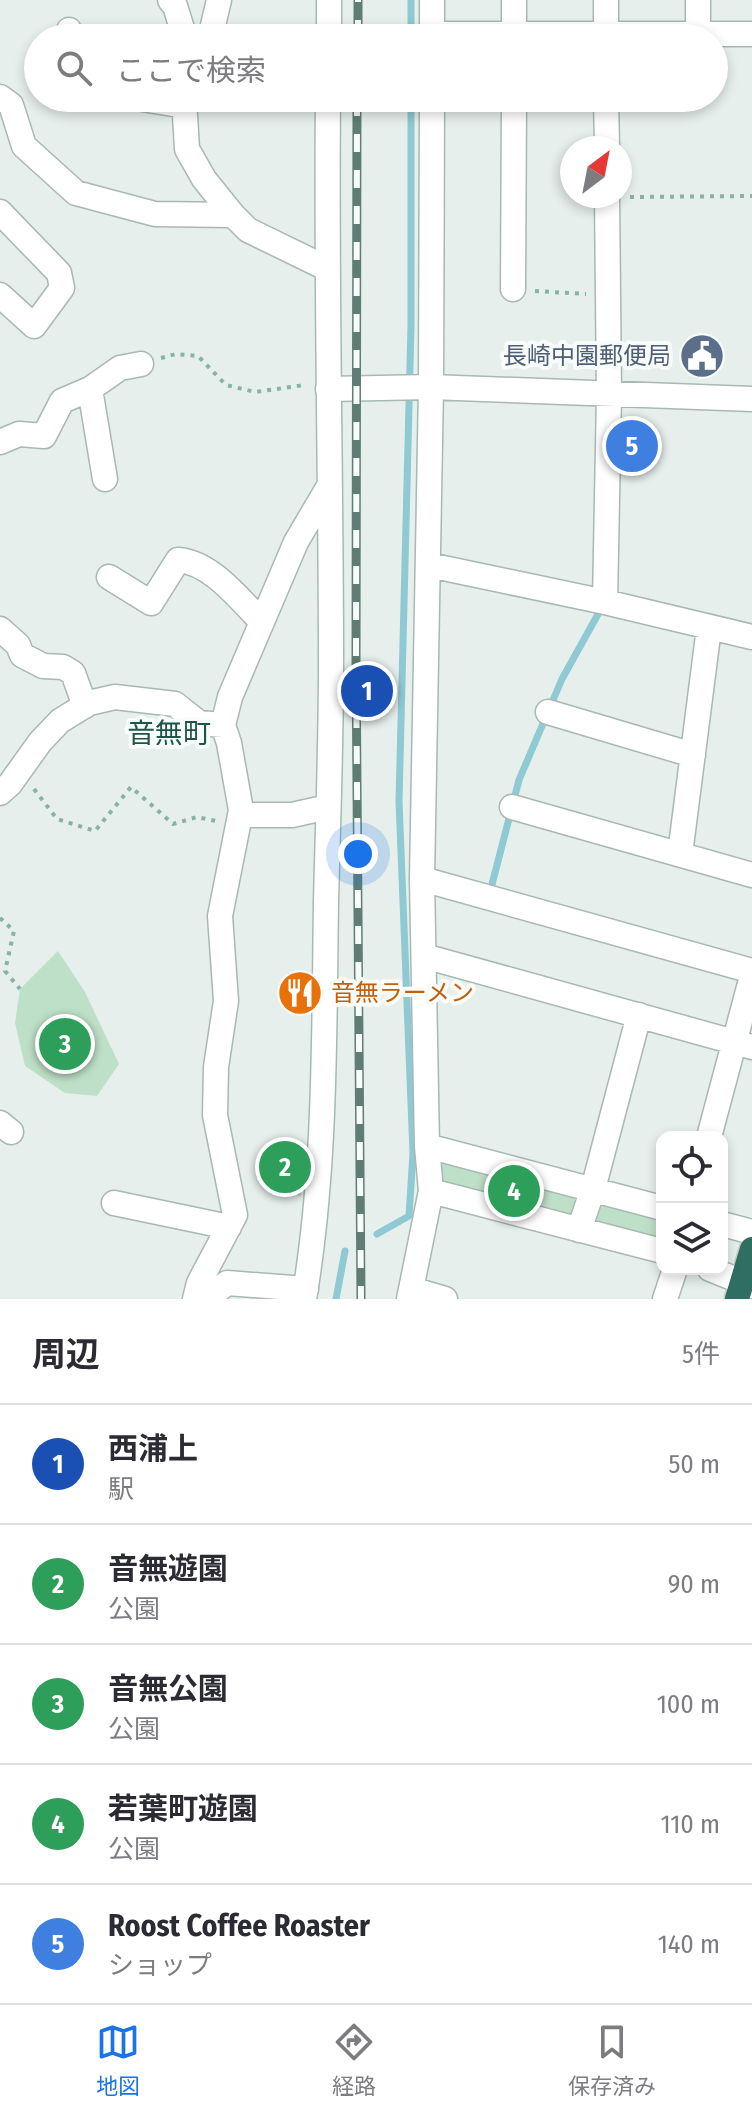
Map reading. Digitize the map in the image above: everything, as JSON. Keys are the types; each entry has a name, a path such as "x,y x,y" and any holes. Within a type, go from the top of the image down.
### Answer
{"highway":[{"path":"744,1289 752,1249"}],"street":[{"path":"170,0 181,24"},
{"path":"213,24 219,0"},
{"path":"329,0 329,24"},
{"path":"432,0 432,24"},
{"path":"514,0 514,24"},
{"path":"606,0 606,24"},
{"path":"698,0 698,24"},
{"path":"728,33 752,34"},
{"path":"0,97 11,105 24,146 76,193 155,214 233,215"},
{"path":"186,112 187,149 204,179 233,215 248,230 326,268"},
{"path":"213,1299 214,1293 227,1283 305,1294 321,1140 331,667 326,268 328,112"},
{"path":"432,112 429,565 422,879 427,1146 431,1191 410,1294 445,1299"},
{"path":"513,289 514,112"},
{"path":"606,112 607,136"},
{"path":"605,602 609,395 607,208"},
{"path":"0,212 59,273 62,288 34,326 0,295"},
{"path":"0,442 19,434 44,436 62,401 90,389 120,368 141,364"},
{"path":"328,386 752,399"},
{"path":"90,389 105,479"},
{"path":"195,1299 199,1283 235,1215 215,1115 216,1067 226,1001 220,916 239,819 229,743 223,725 230,697 296,542 329,486"},
{"path":"109,577 151,603 178,560 192,561 227,587 262,622"},
{"path":"429,565 752,637"},
{"path":"680,854 709,628"},
{"path":"0,629 18,645 22,655 43,666 63,667 73,673 85,706"},
{"path":"0,793 60,721 85,706 115,697 175,704 199,723 223,725"},
{"path":"548,712 693,755"},
{"path":"239,819 292,815 328,807"},
{"path":"512,807 752,875"},
{"path":"422,879 752,973 744,1044 711,1131"},
{"path":"424,956 744,1044"},
{"path":"579,1230 593,1189 639,1015"},
{"path":"427,1146 656,1206"},
{"path":"431,1191 656,1249"},
{"path":"114,1203 229,1227"},
{"path":"728,1226 752,1232"},
{"path":"665,1299 673,1275"},
{"path":"720,1275 744,1289"}],"path":[{"path":"632,196 752,196"},
{"path":"513,289 608,296"},
{"path":"141,364 176,354 198,356 226,385 255,392 328,386"},
{"path":"20,771 57,819 95,831 131,787 173,824 197,817 207,820 239,819"},
{"path":"0,918 14,931 5,971 20,989"}],"green space":[{"path":"58,951 85,992 119,1064 97,1096 65,1093 25,1066 15,1023 20,989"},
{"path":"268,1141 302,1144 301,1196 268,1189"},
{"path":"441,1156 587,1192 576,1225 441,1189"},
{"path":"596,1195 656,1211 656,1246 587,1227"}],"waterway":[{"path":"411,0 411,24"},
{"path":"377,1234 409,1216 413,1153 399,801 411,326 411,112"},
{"path":"490,892 519,780 562,679 602,607"},
{"path":"336,1299 345,1251"}],"railway":[{"path":"358,0 358,24"},
{"path":"357,112 356,658 361,1299"}],"place":[{"name":"長崎中園郵便局","path":"702,356"},
{"name":"Roost Coffee Roaster","path":"632,446"},
{"name":"西浦上","path":"367,691"},
{"name":"音無ラーメン","path":"300,993"},
{"name":"音無公園","path":"65,1044"},
{"name":"音無遊園","path":"285,1167"},
{"name":"若葉町遊園","path":"514,1191"}],"district":[{"name":"音無町","path":"169,733"}]}
